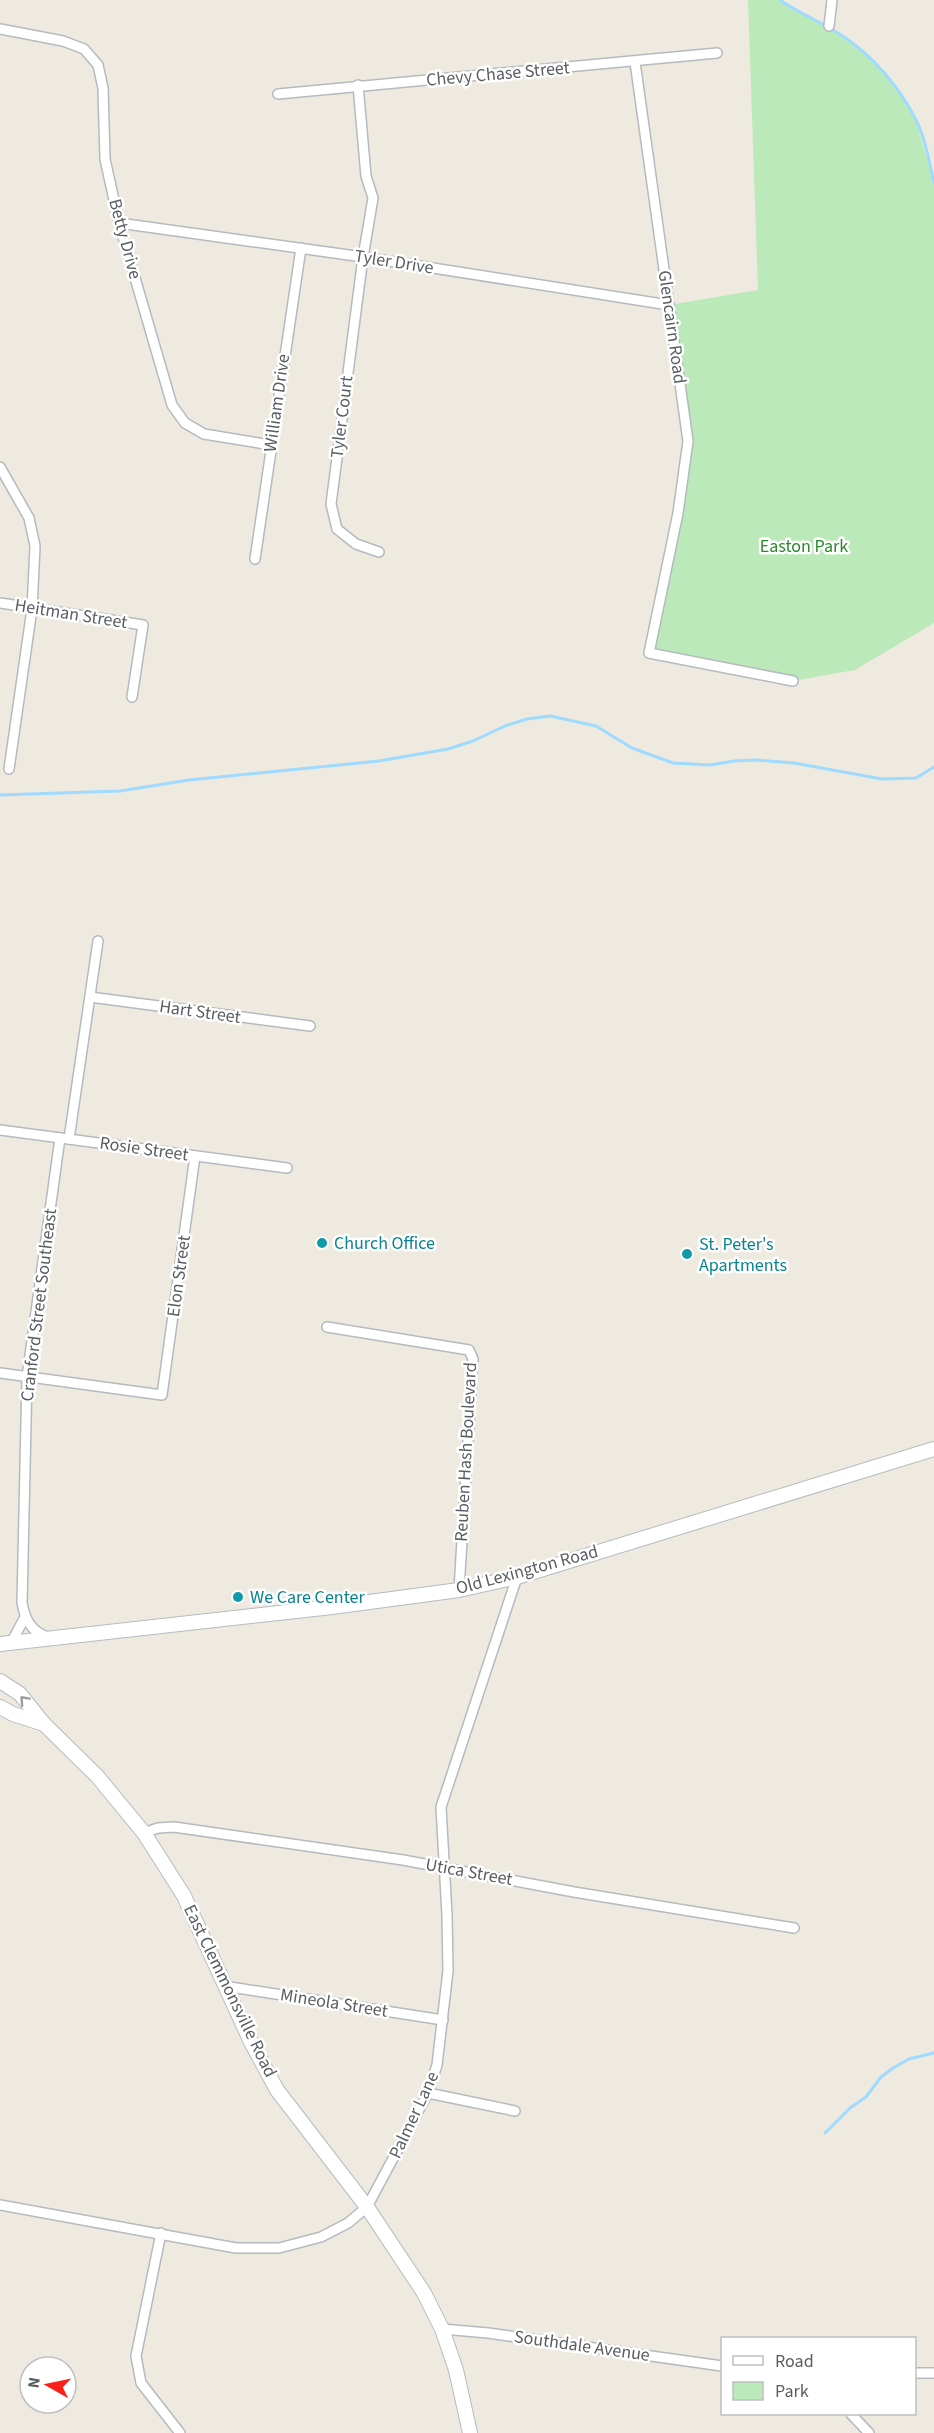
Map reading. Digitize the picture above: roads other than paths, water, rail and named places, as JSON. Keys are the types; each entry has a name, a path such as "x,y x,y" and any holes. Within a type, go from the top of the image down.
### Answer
{"main road":[{"name":"Old Lexington Road","path":"6,1644 332,1607 459,1590 517,1577 934,1449"},
{"name":"East Clemmonsville Road","path":"0,1681 20,1694 45,1724 97,1776 144,1833 184,1896 224,1986 277,2090 367,2207 420,2288 442,2329 456,2370 470,2433"},
{"name":"East Clemmonsville Road","path":"0,1707 45,1724"}],"street":[{"path":"829,26 832,0"},
{"name":"Betty Drive","path":"0,29 63,41 84,49 98,65 103,88 105,159 119,223 172,405 185,423 204,434 271,445"},
{"name":"Chevy Chase Street","path":"278,94 717,53"},
{"name":"Glencairn Road","path":"635,62 688,441 678,513 649,653 793,681"},
{"name":"Tyler Court","path":"358,85 366,177 373,198 363,257 331,504 337,529 356,544 379,552"},
{"name":"Tyler Drive","path":"119,223 363,257 669,305"},
{"name":"William Drive","path":"255,559 301,248"},
{"path":"0,467 29,518 35,546 32,609 9,769"},
{"name":"Heitman Street","path":"0,603 143,625 132,696"},
{"name":"Cranford Street Southeast","path":"25,1617 22,1603 27,1377 64,1138 98,941"},
{"name":"Hart Street","path":"90,997 310,1026"},
{"name":"Rosie Street","path":"0,1130 287,1168"},
{"name":"Elon Street","path":"27,1377 162,1395 195,1156"},
{"name":"Reuben Hash Boulevard","path":"327,1327 469,1350 473,1359 459,1590"},
{"path":"0,1373 27,1377"},
{"name":"Palmer Lane","path":"0,2205 236,2248 279,2248 321,2237 348,2223 367,2207 428,2093 437,2065 448,1971 441,1807 517,1577"},
{"path":"6,1644 25,1617 42,1635 54,1639"},
{"name":"Utica Street","path":"144,1833 158,1828 174,1827 444,1868 794,1928"},
{"name":"Mineola Street","path":"224,1986 443,2020"},
{"path":"428,2093 514,2111"},
{"path":"162,2233 136,2356 141,2383 180,2433"},
{"name":"Southdale Avenue","path":"442,2329 488,2333 721,2366"},
{"path":"916,2373 934,2373"},
{"path":"852,2415 869,2433"}],"waterway":[{"path":"780,0 844,37 866,54 885,74 910,108 919,128 934,183"},
{"path":"0,795 120,791 189,780 379,761 448,749 473,741 505,726 527,719 550,716 596,726 632,748 673,763 710,765 754,760 794,763 882,779 916,778 934,767"},
{"path":"825,2133 850,2108 866,2097 881,2077 893,2068 909,2059 934,2053"}],"place":[{"name":"Church Office","path":"322,1243"},
{"name":"St. Peter's Apartments","path":"687,1254"},
{"name":"We Care Center","path":"238,1597"}],"park label":[{"name":"Easton Park","path":"804,546"}]}
